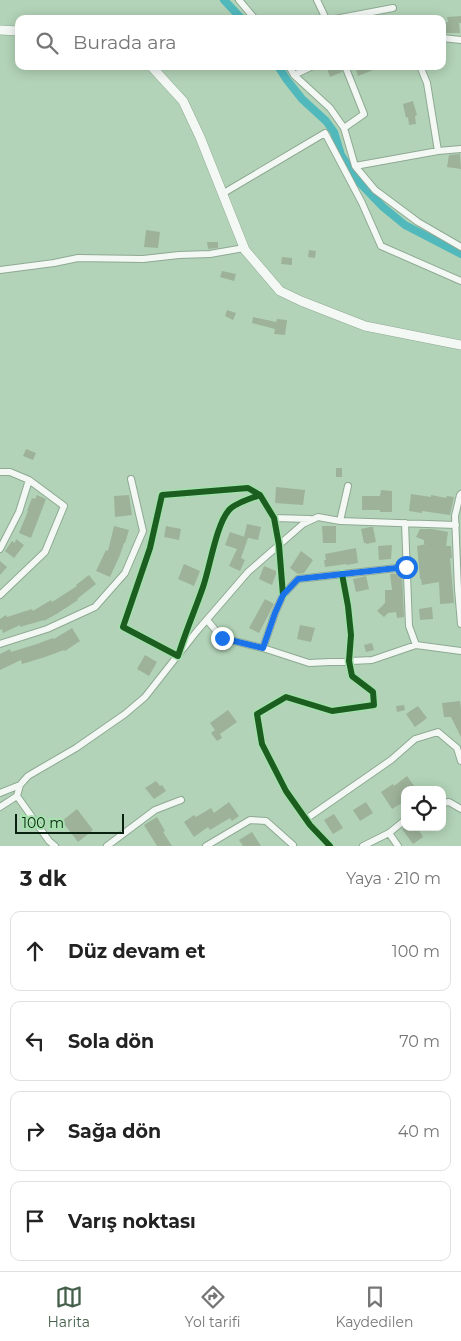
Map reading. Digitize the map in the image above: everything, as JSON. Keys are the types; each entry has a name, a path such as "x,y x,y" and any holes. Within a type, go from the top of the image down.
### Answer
{"main road":[{"path":"0,30 15,31"},
{"path":"155,70 183,101 200,137 244,248 280,291 365,326 461,345"}],"street":[{"path":"239,0 252,15"},
{"path":"317,0 324,15"},
{"path":"356,15 392,8"},
{"path":"446,38 461,40"},
{"path":"291,70 294,75 330,108 344,128 355,166 375,190 418,222 461,247"},
{"path":"294,75 305,70"},
{"path":"344,128 364,114 347,70"},
{"path":"422,70 427,83 438,151"},
{"path":"222,194 325,133 362,203 381,246 461,281"},
{"path":"355,166 438,151 461,149"},
{"path":"0,270 78,258 143,259 210,254 244,248"},
{"path":"0,472 10,472 28,480 64,506 45,552 0,595"},
{"path":"0,644 47,628 95,607 125,574 143,531 131,479"},
{"path":"0,549 19,512 28,480"},
{"path":"340,521 348,486"},
{"path":"178,656 123,626 150,548 162,494 248,488 260,495 274,518 279,545 283,595"},
{"path":"461,494 455,516 461,624"},
{"path":"178,656 203,587 220,527 229,510 245,500 260,495"},
{"path":"0,807 17,796 20,785 28,776 76,748 125,714 145,697 248,572 303,524 318,517 340,521 456,525"},
{"path":"274,518 312,520"},
{"path":"404,523 409,626 416,645"},
{"path":"263,648 283,595 298,579 406,567"},
{"path":"330,846 306,819 286,792 262,744 257,714 286,697 332,711 374,705 373,692 352,676 349,661 351,635 342,574"},
{"path":"207,620 222,638 263,648 309,663 372,660 416,645 461,651"},
{"path":"306,819 391,760 415,739 438,732 457,748 461,761"},
{"path":"0,793 20,785"},
{"path":"17,796 49,841 55,846"},
{"path":"107,846 155,810 181,800"},
{"path":"446,802 449,802 461,809"},
{"path":"206,846 250,820 266,821 293,846"},
{"path":"363,846 389,833 401,823"},
{"path":"389,833 398,846"}],"building":[{"path":"461,16 461,23 459,23 460,33 446,33 447,17"},
{"path":"327,70 341,70 342,72 330,77"},
{"path":"356,70 373,70 358,76"},
{"path":"413,101 417,115 415,116 416,124 409,125 403,104"},
{"path":"460,154 461,169 447,167 449,155"},
{"path":"146,230 160,232 158,248 144,247"},
{"path":"207,242 218,242 218,248 208,249"},
{"path":"309,250 316,251 315,258 308,257"},
{"path":"282,257 292,258 292,265 281,264"},
{"path":"222,271 236,274 234,281 220,277"},
{"path":"227,310 236,313 233,320 225,316"},
{"path":"253,317 276,322 277,319 287,320 285,335 274,334 275,329 252,323"},
{"path":"26,449 36,453 33,460 23,456"},
{"path":"336,468 342,468 342,477 336,477"},
{"path":"276,487 305,490 303,505 275,503"},
{"path":"381,490 392,491 392,512 362,510 362,496 380,496"},
{"path":"411,494 431,497 431,495 446,498 447,496 454,497 450,515 409,511"},
{"path":"37,495 46,499 31,538 19,533 32,498 35,499"},
{"path":"129,495 132,515 115,517 114,496"},
{"path":"247,524 261,527 258,540 244,537"},
{"path":"114,526 129,530 110,577 96,571 106,550 108,551"},
{"path":"166,526 181,529 179,540 164,537"},
{"path":"322,526 336,526 336,543 323,543"},
{"path":"373,527 376,542 366,544 364,543 361,529"},
{"path":"420,529 448,532 446,546 451,546 452,558 450,558 454,603 440,604 439,582 422,585 417,546 426,544 424,544 424,540 416,537"},
{"path":"230,532 248,538 241,558 245,560 240,571 229,566 237,549 225,545"},
{"path":"16,539 24,545 14,558 5,551 12,541 15,543"},
{"path":"392,545 391,559 379,560 378,546"},
{"path":"356,548 358,563 325,567 325,554"},
{"path":"301,551 313,560 304,573 298,574 290,568"},
{"path":"0,561 7,567 0,575"},
{"path":"184,564 200,571 194,586 178,579"},
{"path":"264,566 276,571 272,585 259,579"},
{"path":"402,573 404,617 397,618 396,612 388,613 384,617 377,611 385,603 385,590 392,590 390,574"},
{"path":"89,575 96,584 78,600 58,613 44,621 20,627 20,625 3,633 2,629 0,630 0,619 6,615 7,617 32,609 33,611 51,600 52,602 77,586"},
{"path":"366,576 369,589 356,592 353,579"},
{"path":"265,599 274,604 259,633 249,628"},
{"path":"432,607 433,619 420,620 419,609"},
{"path":"300,625 315,628 311,642 297,639"},
{"path":"72,628 80,641 65,651 22,664 21,660 0,670 0,654 10,649 11,652 54,639"},
{"path":"372,643 374,650 366,652 364,645"},
{"path":"145,655 157,662 149,676 137,669"},
{"path":"460,701 461,737 451,717 444,717 442,703"},
{"path":"404,705 405,710 397,712 396,706"},
{"path":"418,706 427,718 415,727 406,714"},
{"path":"228,710 237,722 220,734 222,738 217,741 211,733 215,730 210,723"},
{"path":"407,776 414,786 401,786 401,803 392,809 381,792 393,784 394,786"},
{"path":"156,781 166,791 154,799 145,788"},
{"path":"229,802 239,816 232,821 230,818 210,830 208,827 194,837 184,822 194,815 196,817 211,808 214,813"},
{"path":"366,802 373,813 360,821 353,810"},
{"path":"77,809 93,830 78,842 62,821"},
{"path":"334,814 343,828 333,834 324,820"},
{"path":"157,817 165,831 163,832 172,846 157,846 144,825"},
{"path":"403,831 419,831 423,837 413,844"},
{"path":"252,832 261,846 243,846 239,840"}],"waterway":[{"path":"224,0 238,15"},
{"path":"281,70 302,99 326,121 334,132 341,155 359,182 383,207 405,225 461,254"}],"cycle path":[{"path":"260,495 235,505 224,517 203,587 178,656 123,627 150,548 162,495 248,488 260,495 274,518 279,545 283,595"},
{"path":"330,846 310,825 286,791 262,744 257,714 286,697 332,711 374,705 373,692 352,676 349,661 351,635 342,574"}],"route":[{"path":"222,638 263,648 283,595 298,579 406,567"}]}
